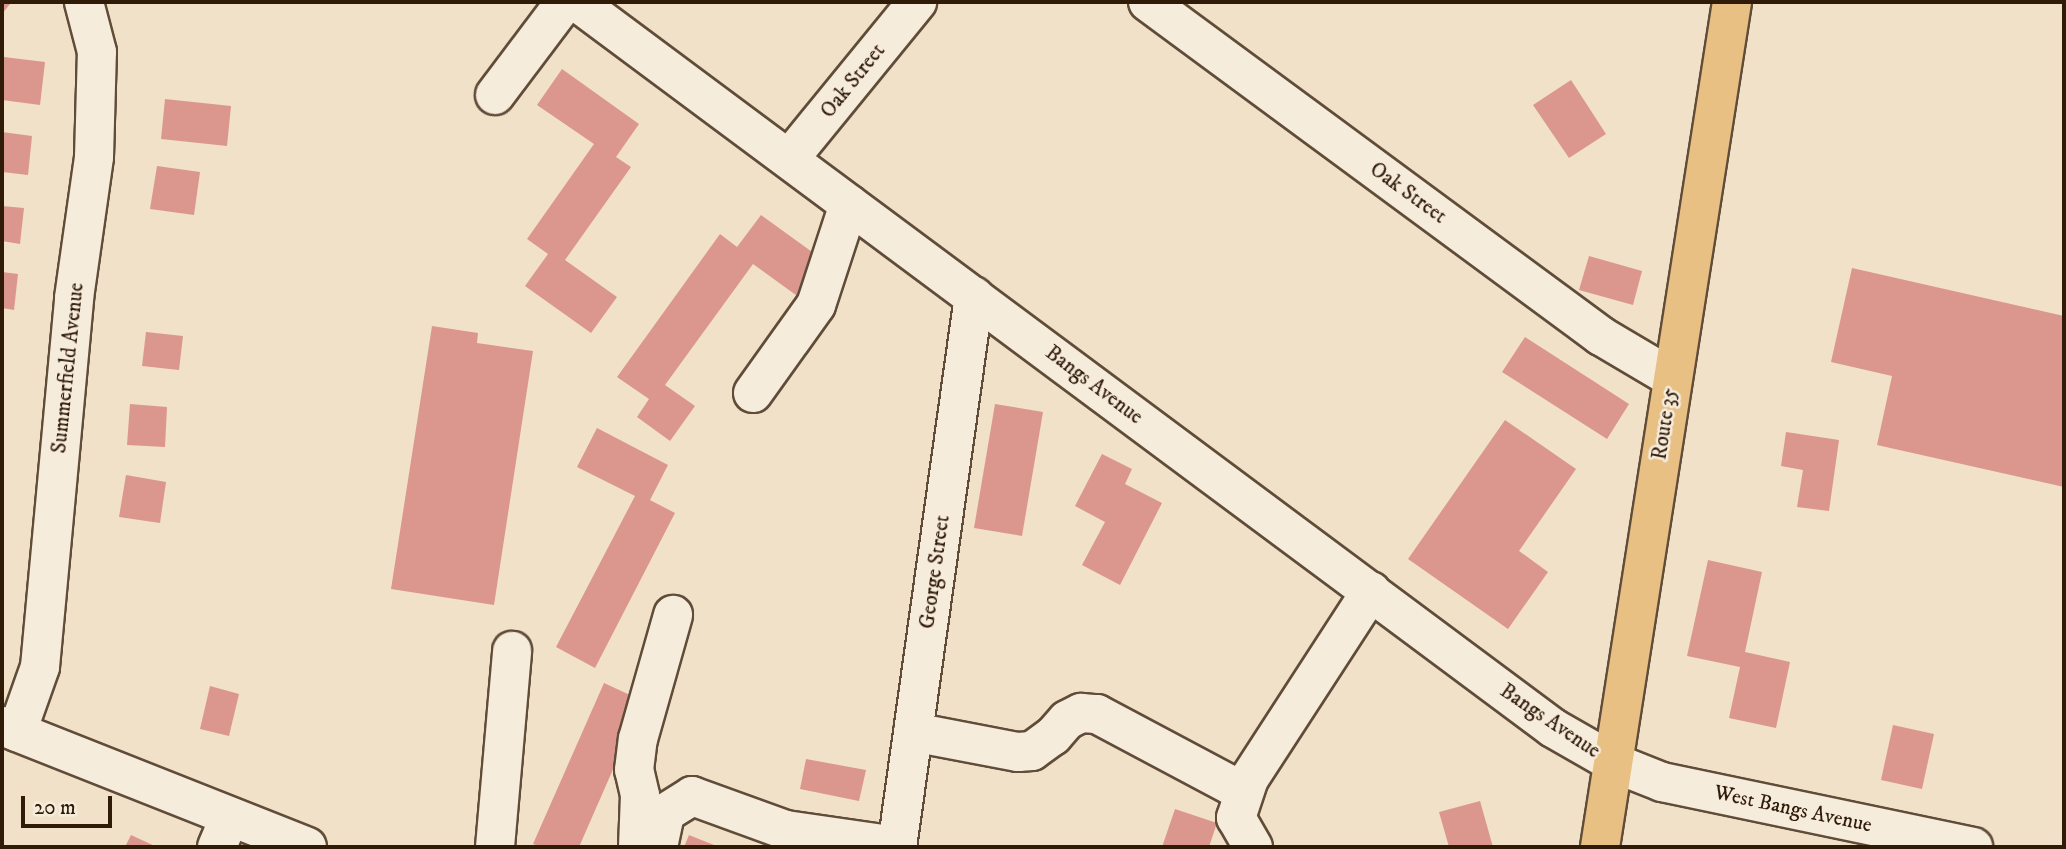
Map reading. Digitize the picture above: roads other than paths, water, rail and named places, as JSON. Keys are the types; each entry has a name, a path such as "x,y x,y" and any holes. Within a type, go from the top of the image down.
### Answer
{"main road":[{"name":"Route 35","path":"1600,847 1732,2"}],"street":[{"name":"Summerfield Avenue","path":"9,729 40,667 74,298 94,157 97,52 84,2"},
{"path":"495,95 565,2"},
{"name":"Bangs Avenue","path":"577,2 1553,728 1614,763"},
{"name":"Oak Street","path":"789,159 917,2"},
{"name":"Oak Street","path":"1148,2 1601,336 1672,378"},
{"path":"753,393 816,304 849,204"},
{"name":"George Street","path":"897,846 974,296"},
{"path":"1253,847 1237,818 1249,779 1371,591"},
{"path":"638,847 640,795 634,770 638,739 673,615"},
{"path":"495,847 512,651"},
{"path":"913,732 1018,752 1032,751 1053,736 1067,720 1081,713 1097,714 1244,792"},
{"path":"9,729 223,832 306,847"},
{"name":"West Bangs Avenue","path":"1614,763 1662,782 1973,847"},
{"path":"658,847 665,813 692,796 786,830 897,846"}]}
